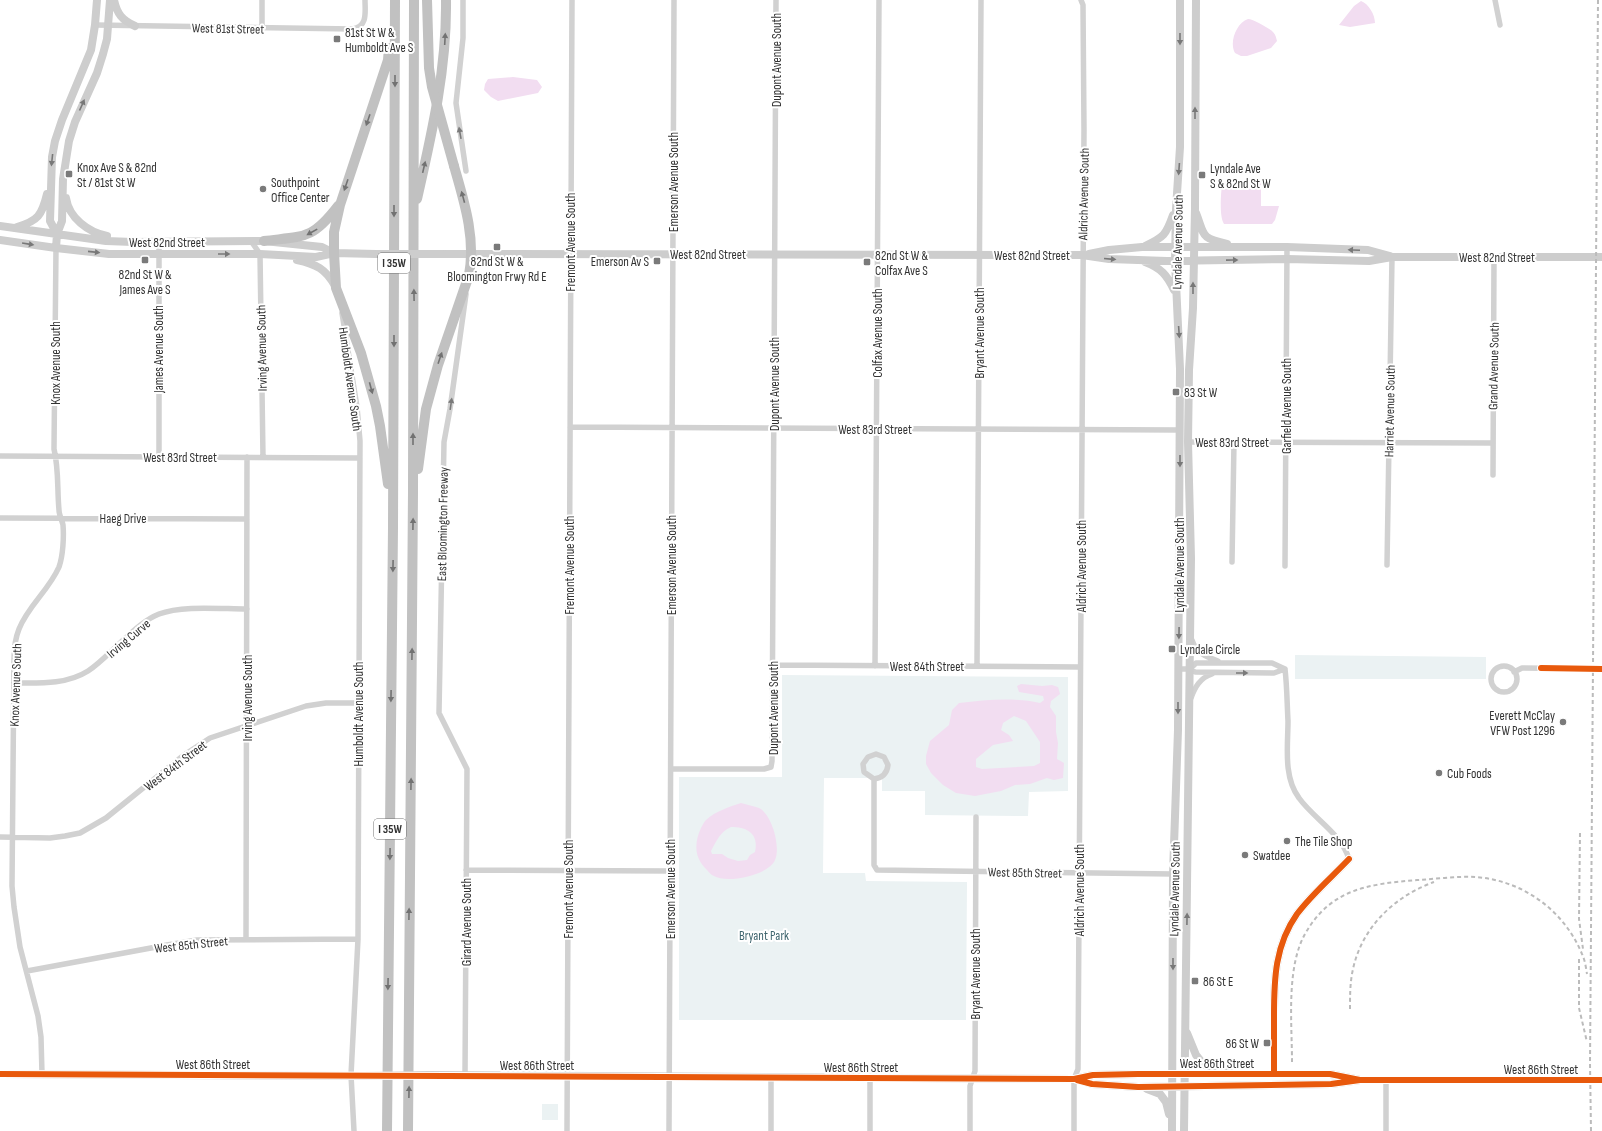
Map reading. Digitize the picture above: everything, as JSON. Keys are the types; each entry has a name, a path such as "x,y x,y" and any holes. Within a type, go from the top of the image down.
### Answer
{"highway":[{"path":"391,0 388,60 340,205 334,232 334,253 336,288 339,299 362,353 376,406 384,452 393,527"},
{"name":"I 35W","path":"387,1131 393,527 395,0"},
{"name":"I 35W","path":"408,1131 413,492 414,0"},
{"path":"413,492 419,463 426,409 438,365 469,274 471,254 469,228 464,200 432,87 430,74 427,0"},
{"path":"413,219 434,124 442,73 446,40 446,0"},
{"path":"264,241 310,234 326,221 340,205"}],"street":[{"name":"Knox Avenue South","path":"57,234 50,221 50,180 55,140 91,50 97,0"},
{"name":"Knox Avenue South","path":"42,1074 42,1037 36,1003 20,947 14,907 14,652 18,630 25,616 53,578 59,566 62,549 63,523 59,511 58,463 54,449 57,234 62,221 63,179 69,141 75,122 99,67 107,39 110,0"},
{"path":"114,0 118,14 126,22 135,26"},
{"path":"262,0 262,28"},
{"name":"West 81st Street","path":"95,25 353,29 360,26 365,18 365,0"},
{"path":"463,0 463,38 456,103 466,171"},
{"name":"Fremont Avenue South","path":"567,1131 572,0"},
{"name":"Emerson Avenue South","path":"669,1131 674,0"},
{"name":"Dupont Avenue South","path":"671,769 764,769 771,767 772,761 776,0"},
{"name":"Colfax Avenue South","path":"875,666 879,0"},
{"name":"Bryant Avenue South","path":"977,666 981,0"},
{"name":"Aldrich Avenue South","path":"1074,1131 1074,1079 1078,1070 1084,99 1083,5 1081,0"},
{"name":"Lyndale Avenue South","path":"1172,1131 1173,874 1177,795 1180,430 1180,369 1175,247 1180,147 1180,0"},
{"name":"Lyndale Avenue South","path":"1184,1131 1191,558 1188,442 1195,208 1196,0"},
{"path":"1495,0 1500,25"},
{"path":"63,179 67,205 75,218 81,224 100,235 133,242"},
{"path":"13,228 28,224 38,217 44,207 50,180"},
{"path":"1195,208 1201,230 1208,238 1239,247"},
{"path":"1142,247 1159,239 1167,231 1176,209"},
{"name":"West 82nd Street","path":"0,226 106,241 264,241 322,248 334,253"},
{"name":"West 82nd Street","path":"0,240 109,254 260,254 316,257 334,253 1082,255 1109,259 1175,261 1287,259 1369,261 1392,257 1602,257"},
{"path":"251,241 260,254"},
{"name":"James Avenue South","path":"159,242 159,457"},
{"name":"West 82nd Street","path":"1082,255 1109,250 1142,247 1287,247 1368,250 1392,257"},
{"name":"Garfield Avenue South","path":"1285,566 1287,247"},
{"name":"Irving Avenue South","path":"260,254 263,457"},
{"path":"277,255 316,265 330,277 336,288"},
{"name":"Harriet Avenue South","path":"1387,566 1392,257"},
{"name":"Grand Avenue South","path":"1493,475 1494,257"},
{"path":"1138,260 1155,266 1164,272 1176,293"},
{"name":"East Bloomington Freeway","path":"467,769 439,713 444,442 469,274"},
{"name":"Humboldt Avenue South","path":"339,299 357,408 360,458 358,939 351,1075 354,1131"},
{"name":"West 83rd Street","path":"570,427 1180,430"},
{"name":"West 83rd Street","path":"1188,442 1493,443"},
{"path":"1232,562 1234,442"},
{"name":"West 83rd Street","path":"0,456 360,458"},
{"name":"Irving Avenue South","path":"246,939 247,457"},
{"name":"Haeg Drive","path":"0,518 247,519"},
{"name":"Irving Curve","path":"14,683 59,682 87,672 134,630 146,621 160,614 181,610 247,609"},
{"path":"1190,635 1193,644 1200,653 1222,663"},
{"path":"1190,669 1196,663 1272,663 1285,669"},
{"name":"West 84th Street","path":"773,665 1080,667"},
{"path":"1506,666 1514,672 1516,682 1511,690 1501,692 1493,686 1491,677 1496,668 1506,666"},
{"path":"1514,672 1522,668 1602,669"},
{"path":"1178,669 1190,669 1195,672 1274,673 1285,669"},
{"path":"1274,1085 1274,983 1280,947 1298,914 1349,858 1345,848 1299,798 1291,782 1288,764 1287,690 1285,669"},
{"path":"1189,704 1200,681 1217,672"},
{"name":"West 84th Street","path":"0,837 65,836 80,833 93,826 196,746 210,738 306,706 326,703 358,703"},
{"path":"876,754 880,755 886,761 887,769 883,776 874,779 864,772 863,764 868,757 876,754"},
{"name":"Girard Avenue South","path":"465,1075 467,769"},
{"name":"West 85th Street","path":"874,779 874,865 877,870 1173,874"},
{"name":"Bryant Avenue South","path":"970,1131 970,1086 974,1071 976,817"},
{"path":"466,870 670,871"},
{"name":"West 85th Street","path":"27,971 197,940 358,939"},
{"path":"1186,1028 1196,1055 1204,1065 1233,1074"},
{"name":"West 86th Street","path":"0,1074 1074,1079 1093,1075 1330,1074 1360,1080"},
{"path":"771,1077 771,1131"},
{"path":"870,1078 870,1131"},
{"name":"West 86th Street","path":"1074,1079 1092,1084 1140,1087 1331,1084 1360,1080 1602,1080"},
{"path":"1386,1080 1386,1131"},
{"path":"1140,1087 1160,1094 1166,1102 1168,1111 1172,1118"}],"green space":[{"path":"1295,655 1486,657 1486,679 1295,679"},
{"name":"Bryant Park","path":"782,675 1068,677 1068,791 1029,792 1028,816 925,815 925,791 882,791 882,778 824,778 823,873 865,873 866,881 967,882 966,1020 679,1020 679,777 782,777"},
{"path":"542,1104 558,1104 558,1120 542,1120"}],"shaded area":[{"path":"1361,1 1364,2 1371,10 1375,23 1350,27 1339,25 1354,6"},
{"path":"1248,19 1271,30 1275,34 1277,41 1271,48 1247,56 1241,56 1235,53 1233,49 1233,39 1240,25"},
{"path":"513,77 537,80 542,87 538,93 498,101 484,90 488,79"},
{"path":"1228,181 1261,181 1261,206 1279,206 1275,220 1272,224 1224,224 1221,210 1222,184"},
{"path":"1021,684 1042,686 1052,685 1058,687 1060,694 1051,701 1050,707 1056,716 1058,743 1057,759 1064,763 1063,778 1054,780 1047,778 1030,784 1015,785 1001,791 975,796 956,793 943,785 931,773 926,764 926,756 930,741 949,725 952,710 959,703 989,700 1020,700 1040,703 1044,700 1043,696 1019,692 1017,686","holes":["1014,716 1026,721 1040,742 1040,763 1034,766 982,769 976,767 976,759 993,745 1013,741 1009,735 1001,730 1003,723"]},
{"path":"741,803 759,808 764,811 768,817 776,839 777,854 775,860 765,870 747,877 728,879 713,876 703,865 696,850 697,839 701,828 706,820 718,812","holes":["731,827 747,830 754,836 756,846 755,852 750,855 747,860 738,861 728,858 722,854 712,854 711,851 721,834"]}],"railway":[{"path":"1591,1131 1590,1063 1598,0"},
{"path":"1580,833 1579,919 1583,949"},
{"path":"1292,1062 1291,996 1295,963 1299,948 1305,934 1315,919 1339,898 1353,891 1383,884 1461,877 1492,879 1509,884 1525,891 1553,911 1574,938 1585,961 1587,974"},
{"path":"1350,1009 1351,984 1357,954 1372,927 1382,915 1406,896 1434,882"},
{"path":"1579,959 1579,1008 1587,1042"}],"cycle path":[{"path":"1541,668 1602,669"},
{"path":"1274,1074 1275,976 1284,938 1297,914 1349,859"},
{"path":"0,1074 1074,1079 1093,1075 1138,1074 1330,1074 1360,1080"},
{"path":"1077,1080 1092,1084 1138,1087 1331,1084 1360,1080 1602,1080"}],"place":[{"name":"81st St W & Humboldt Ave S","path":"337,39"},
{"name":"Knox Ave S & 82nd St / 81st St W","path":"69,174"},
{"name":"Lyndale Ave S & 82nd St W","path":"1202,175"},
{"name":"Southpoint Office Center","path":"263,189"},
{"name":"82nd St W & Bloomington Frwy Rd E","path":"497,247"},
{"name":"82nd St W & James Ave S","path":"145,260"},
{"name":"Emerson Av S","path":"657,261"},
{"name":"82nd St W & Colfax Ave S","path":"867,262"},
{"name":"83 St W","path":"1176,392"},
{"name":"Lyndale Circle","path":"1172,649"},
{"name":"Everett McClay VFW Post 1296","path":"1563,722"},
{"name":"Cub Foods","path":"1439,773"},
{"name":"The Tile Shop","path":"1287,841"},
{"name":"Swatdee","path":"1245,855"},
{"name":"86 St E","path":"1195,981"},
{"name":"86 St W","path":"1267,1043"}]}
